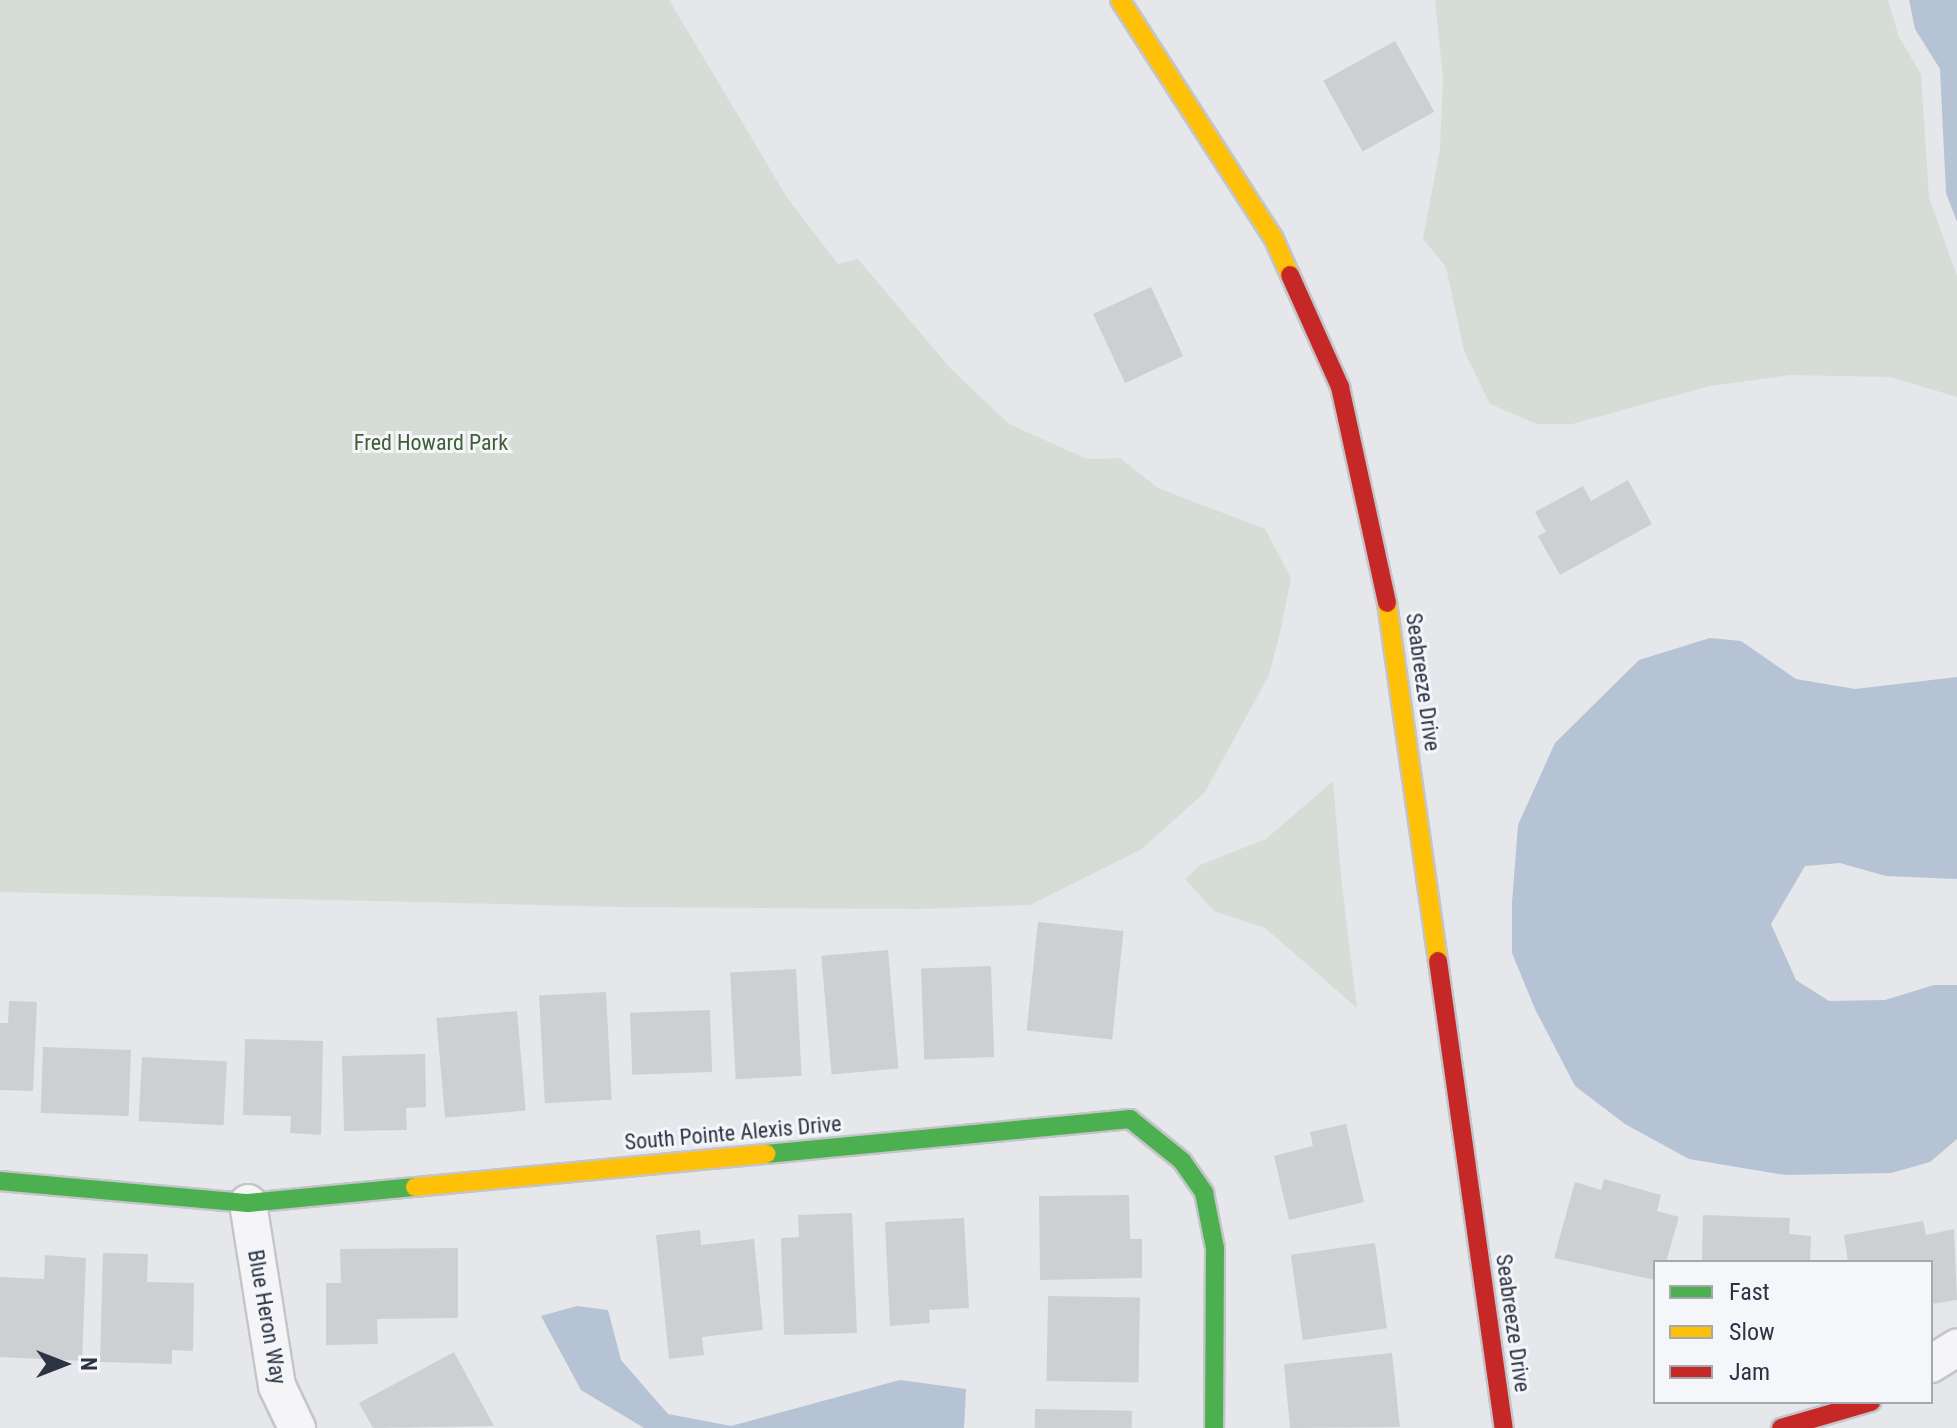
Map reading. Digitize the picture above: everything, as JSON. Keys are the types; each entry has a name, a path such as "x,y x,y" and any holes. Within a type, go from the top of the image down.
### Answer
{"street":[{"name":"Seabreeze Drive","path":"1120,0 1273,237 1340,387 1381,559 1504,1428"},
{"name":"South Pointe Alexis Drive","path":"0,1181 248,1203 1130,1119 1182,1161 1204,1193 1215,1248 1214,1428"},
{"name":"Blue Heron Way","path":"248,1203 277,1386 297,1428"},
{"path":"1933,1363 1957,1348"},
{"path":"1781,1428 1864,1404"}],"green space":[{"name":"Fred Howard Park","path":"0,0 669,0 788,199 838,264 858,259 951,369 1009,424 1087,459 1120,458 1158,488 1265,529 1291,578 1281,628 1269,675 1205,792 1142,849 1030,905 920,909 621,907 0,892"},
{"path":"1435,0 1888,0 1899,37 1921,74 1929,198 1957,276 1957,397 1890,377 1791,375 1710,386 1572,424 1537,424 1490,404 1464,351 1446,267 1423,239 1440,149 1443,78"},
{"path":"1333,781 1357,1008 1265,928 1214,911 1185,879 1200,865 1266,839"}],"water":[{"path":"1909,0 1957,0 1957,222 1946,193 1940,69 1915,29"},
{"path":"1710,638 1741,641 1796,679 1855,689 1957,677 1957,879 1886,876 1840,863 1805,866 1771,924 1796,980 1829,1001 1885,1000 1934,985 1957,985 1957,1139 1930,1162 1891,1173 1785,1175 1689,1159 1625,1124 1575,1086 1535,1009 1512,953 1512,903 1518,825 1555,743 1639,660"},
{"path":"577,1306 608,1310 621,1360 668,1414 731,1426 900,1380 966,1389 964,1428 644,1428 581,1390 541,1316"}],"building":[{"path":"1395,41 1434,112 1363,152 1323,81"},
{"path":"1151,287 1183,356 1125,383 1093,314"},
{"path":"1628,480 1652,524 1560,575 1538,536 1546,532 1535,512 1583,486 1591,501"},
{"path":"1038,922 1124,931 1112,1039 1027,1030"},
{"path":"888,950 898,1069 832,1074 821,956"},
{"path":"991,966 994,1057 924,1059 921,968"},
{"path":"796,969 802,1076 736,1079 730,972"},
{"path":"606,992 612,1100 545,1103 539,996"},
{"path":"9,1001 37,1002 33,1091 0,1090 0,1023 8,1023"},
{"path":"710,1010 712,1072 632,1075 630,1013"},
{"path":"517,1011 526,1111 445,1118 436,1018"},
{"path":"245,1039 323,1041 321,1135 290,1133 291,1116 243,1115"},
{"path":"43,1047 131,1050 129,1116 41,1113"},
{"path":"425,1054 426,1107 406,1108 407,1130 344,1131 342,1056"},
{"path":"142,1057 227,1061 224,1125 139,1121"},
{"path":"1346,1124 1364,1202 1289,1220 1274,1156 1313,1146 1310,1132"},
{"path":"1604,1179 1661,1195 1657,1211 1679,1217 1667,1260 1653,1260 1653,1280 1554,1258 1575,1182 1601,1190"},
{"path":"1129,1195 1130,1239 1142,1239 1142,1278 1040,1280 1039,1196"},
{"path":"852,1213 857,1333 784,1335 781,1238 799,1237 798,1215"},
{"path":"1703,1215 1790,1218 1789,1234 1811,1236 1810,1260 1702,1260"},
{"path":"964,1218 969,1308 929,1310 930,1323 890,1326 885,1222"},
{"path":"1923,1221 1926,1235 1954,1229 1957,1300 1933,1304 1933,1260 1848,1260 1844,1235"},
{"path":"700,1230 701,1245 754,1239 763,1330 702,1337 704,1355 669,1359 656,1235"},
{"path":"1375,1243 1387,1328 1303,1340 1291,1255"},
{"path":"458,1248 458,1318 377,1319 378,1344 326,1345 326,1283 341,1283 340,1249"},
{"path":"103,1253 148,1254 147,1282 194,1283 193,1351 172,1350 172,1364 100,1362"},
{"path":"45,1255 86,1258 82,1361 0,1357 0,1277 44,1279"},
{"path":"1048,1296 1140,1298 1139,1383 1047,1381"},
{"path":"454,1352 494,1426 373,1428 359,1403"},
{"path":"1392,1353 1400,1427 1290,1428 1284,1364"},
{"path":"1035,1409 1132,1411 1132,1428 1035,1428"}],"traffic: fast":[{"path":"766,1154 1130,1119 1182,1161 1204,1193 1215,1248 1214,1428"},
{"path":"0,1181 248,1203 415,1187"}],"traffic: slow":[{"path":"1120,0 1273,237 1290,275"},
{"path":"1387,603 1438,961"},
{"path":"415,1187 766,1154"}],"traffic: jam":[{"path":"1290,275 1340,387 1387,603"},
{"path":"1438,961 1504,1428"},
{"path":"1781,1428 1864,1404"}]}
